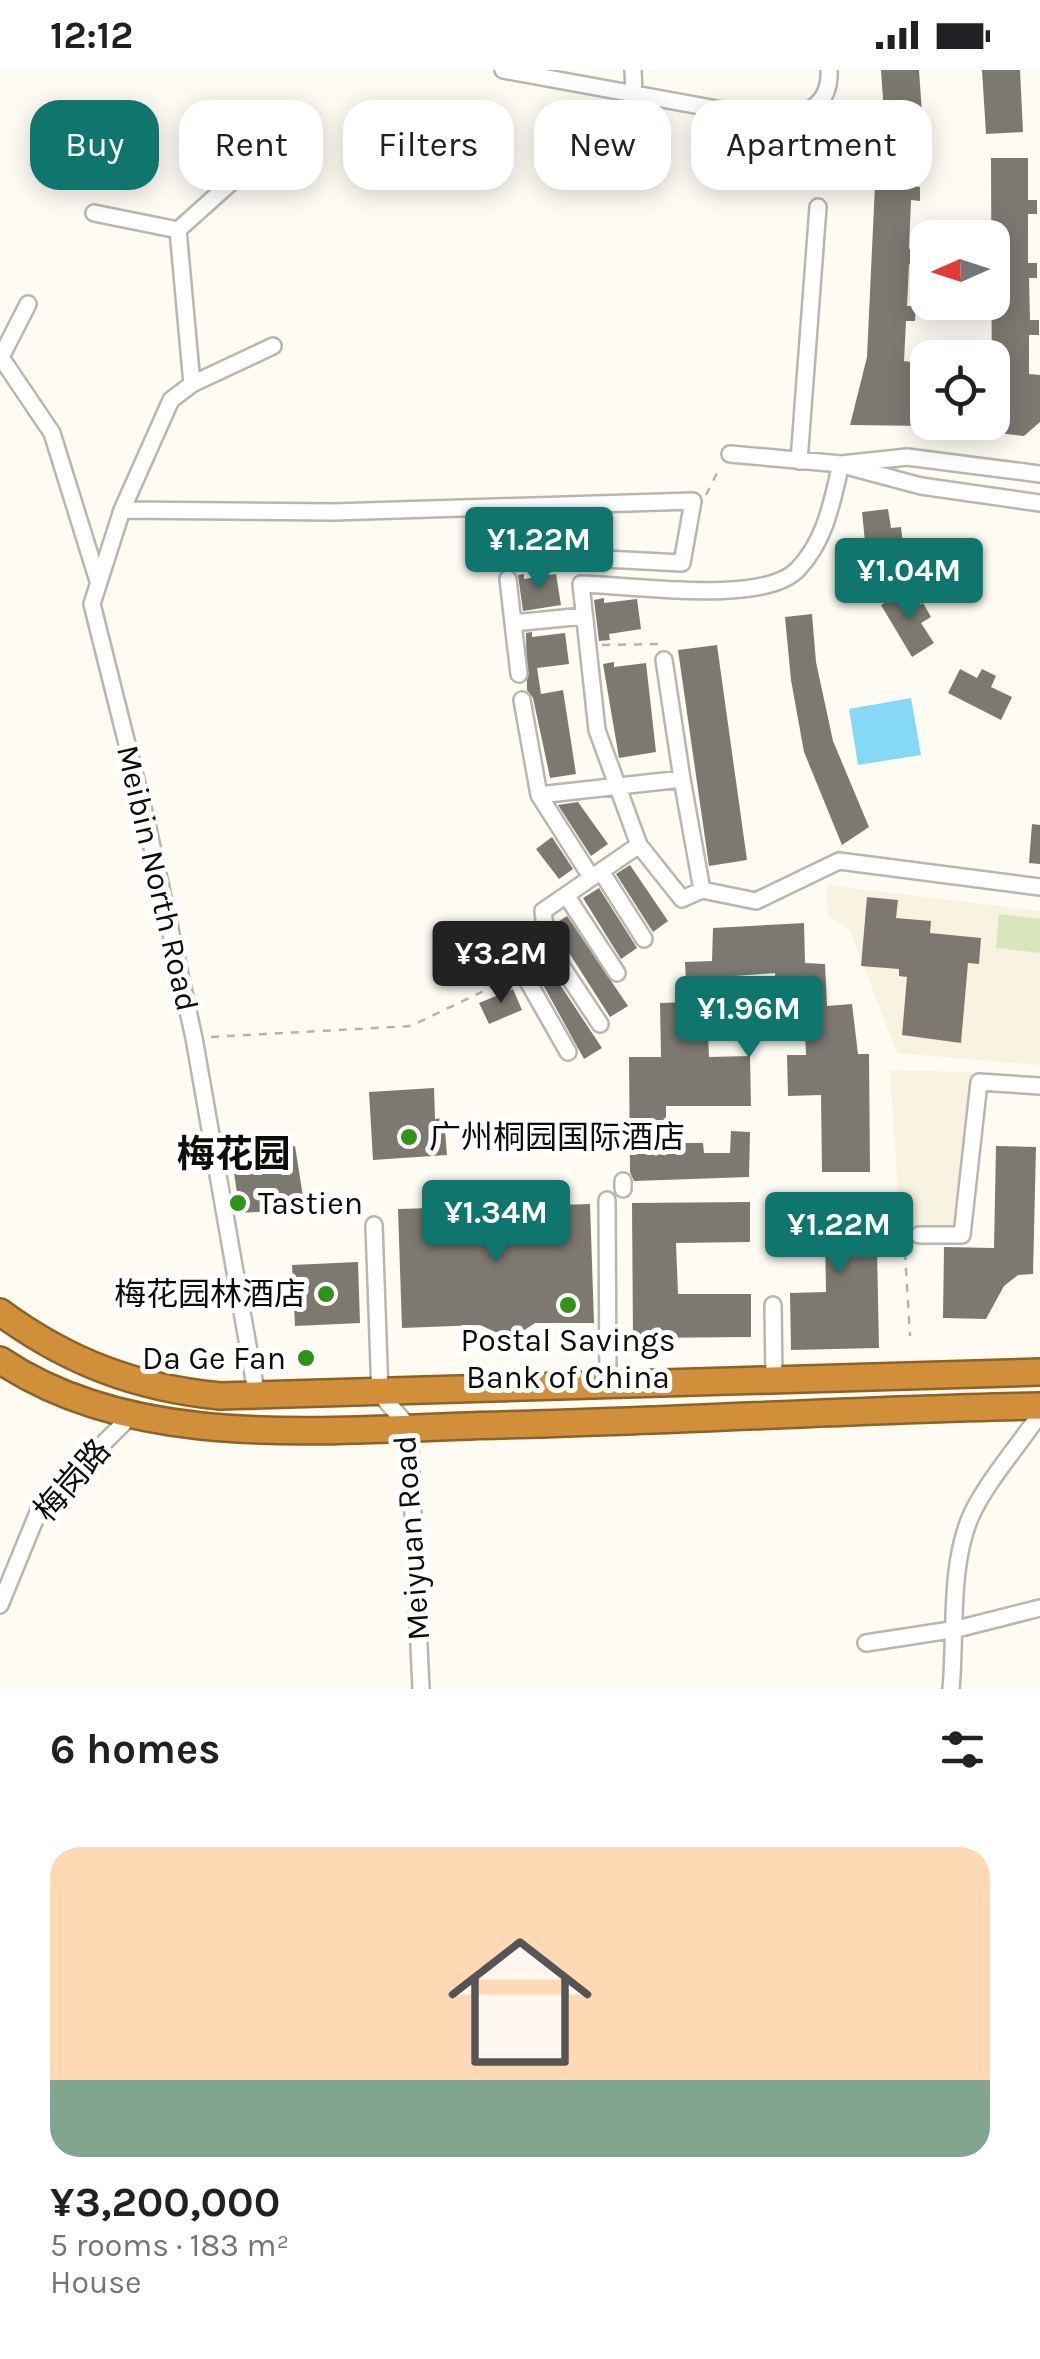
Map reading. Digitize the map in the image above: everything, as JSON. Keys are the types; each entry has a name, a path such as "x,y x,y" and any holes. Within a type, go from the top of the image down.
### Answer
{"highway":[{"path":"0,1312 58,1351 121,1378 188,1393 257,1397 1040,1372"},
{"path":"0,1360 52,1391 130,1416 200,1426 409,1427 1040,1406"}],"street":[{"path":"504,70 634,96 786,118 800,116 827,96 829,70"},
{"path":"633,70 634,96"},
{"path":"178,230 223,190"},
{"path":"799,461 818,207"},
{"path":"94,213 178,230"},
{"path":"178,230 192,384 273,346"},
{"path":"28,304 0,357 52,433 98,581"},
{"name":"Meibin North Road","path":"192,384 172,400 122,510 92,604 147,824 194,1038 257,1397"},
{"path":"730,454 842,464 907,457 1040,471"},
{"path":"842,464 920,486 1038,503"},
{"path":"842,464 826,527 797,572 745,592 581,584 597,730 638,845 682,899 702,890 756,902 839,861 1040,888"},
{"path":"122,510 693,502 682,563 547,556 548,507"},
{"path":"508,580 520,674"},
{"path":"513,623 584,616"},
{"path":"664,660 702,890"},
{"path":"522,700 539,795 644,939"},
{"path":"539,795 682,779"},
{"path":"600,1024 547,944 543,911 638,845"},
{"path":"566,894 617,973"},
{"path":"547,944 518,964 568,1052"},
{"path":"911,1235 962,1235 979,1082 1040,1086"},
{"path":"606,1200 608,1386"},
{"path":"374,1225 380,1394"},
{"path":"772,1305 774,1380"},
{"name":"Meiyuan Road","path":"380,1394 409,1427 421,1689"},
{"path":"324,1396 325,1428"},
{"path":"951,1689 957,1629 952,1610 970,1518 1040,1414"},
{"name":"梅岗路","path":"0,1605 42,1505 130,1416"},
{"path":"866,1643 957,1629 1040,1608"}],"path":[{"path":"704,500 730,454"},
{"path":"600,645 662,642"},
{"path":"194,1038 410,1026 498,984"},
{"path":"883,1214 902,1212 911,1235 910,1336"}],"shaded area":[{"path":"827,885 1040,911 1040,1065 897,1053 850,930 828,916"},
{"path":"890,1070 971,1072 957,1230 907,1229 906,1210 899,1210"}],"green space":[{"path":"999,914 1040,919 1040,953 996,948"}],"water":[{"path":"911,698 921,755 858,765 849,709"}],"building":[{"path":"881,70 919,70 921,100 883,100"},
{"path":"982,70 1020,70 1023,132 986,134"},
{"path":"991,158 1028,158 1028,200 1037,200 1037,214 1028,214 1028,263 1037,263 1037,278 1029,278 1030,320 1039,320 1039,335 1029,335 1029,374 1040,375 1040,422 1024,436 1010,434 1010,340 992,340 992,320 1010,320 1010,220 991,220"},
{"path":"875,190 920,190 920,201 911,200 907,306 910,320 915,320 906,321 904,361 910,362 910,426 850,425 867,357"},
{"path":"888,509 891,528 901,527 903,544 891,545 894,568 868,571 862,512"},
{"path":"524,574 524,579 556,574 561,605 523,611 518,575"},
{"path":"904,592 914,608 923,603 931,617 921,623 934,643 912,657 881,605"},
{"path":"604,598 604,603 637,599 641,629 609,634 610,640 599,641 594,600"},
{"path":"812,614 816,662 833,741 869,827 842,845 804,752 791,680 785,617"},
{"path":"532,632 532,637 565,633 569,664 537,668 541,694 563,690 576,774 550,778 533,698 527,690 526,633"},
{"path":"717,645 747,860 709,866 678,650"},
{"path":"614,662 614,667 646,663 656,752 619,758 603,664"},
{"path":"960,669 977,678 982,669 996,676 991,687 1012,697 1001,720 948,693"},
{"path":"578,802 608,844 591,856 558,805"},
{"path":"1032,824 1040,825 1040,864 1029,863"},
{"path":"552,837 573,869 559,879 536,849"},
{"path":"630,865 668,921 653,932 616,874"},
{"path":"599,888 637,948 621,959 583,898"},
{"path":"867,897 898,900 896,918 931,921 930,933 981,938 979,964 968,963 961,1043 902,1035 907,977 899,976 899,969 861,966"},
{"path":"567,916 628,1006 610,1017 557,934 556,923"},
{"path":"804,923 805,963 825,964 827,1006 852,1004 858,1054 869,1054 870,1172 822,1172 821,1095 788,1096 787,1055 806,1055 804,1007 777,1009 775,973 735,976 736,1008 707,1009 709,1057 750,1056 751,1106 666,1106 666,1143 703,1143 704,1153 730,1153 731,1131 750,1132 749,1177 634,1181 630,1172 629,1057 661,1057 660,1003 687,1002 685,962 712,961 713,928"},
{"path":"547,965 602,1048 584,1059 536,972"},
{"path":"513,989 522,1010 489,1024 479,1003"},
{"name":"广州桐园国际酒店","path":"434,1088 435,1119 444,1118 447,1155 373,1160 369,1092"},
{"path":"252,1143 254,1152 295,1146 305,1209 240,1213 230,1146"},
{"path":"996,1146 1036,1147 1033,1274 1018,1275 1004,1286 986,1319 943,1318 944,1247 994,1248"},
{"path":"520,1194 521,1206 590,1204 594,1323 535,1323 520,1333 502,1335 480,1325 402,1328 398,1209 467,1207 466,1197"},
{"path":"876,1199 879,1348 791,1350 790,1293 826,1292 825,1232 789,1233 788,1201"},
{"path":"750,1202 750,1242 676,1243 678,1294 751,1294 751,1337 633,1338 632,1203"},
{"name":"梅花园林酒店","path":"358,1262 360,1323 295,1326 292,1265"}],"place":[{"name":"广州桐园国际酒店","path":"409,1137"},
{"name":"Tastien","path":"238,1203"},
{"name":"梅花园林酒店","path":"326,1294"},
{"name":"Postal Savings Bank of China","path":"568,1305"},
{"name":"Da Ge Fan","path":"306,1358"}],"district":[{"name":"梅花园","path":"234,1154"}]}
